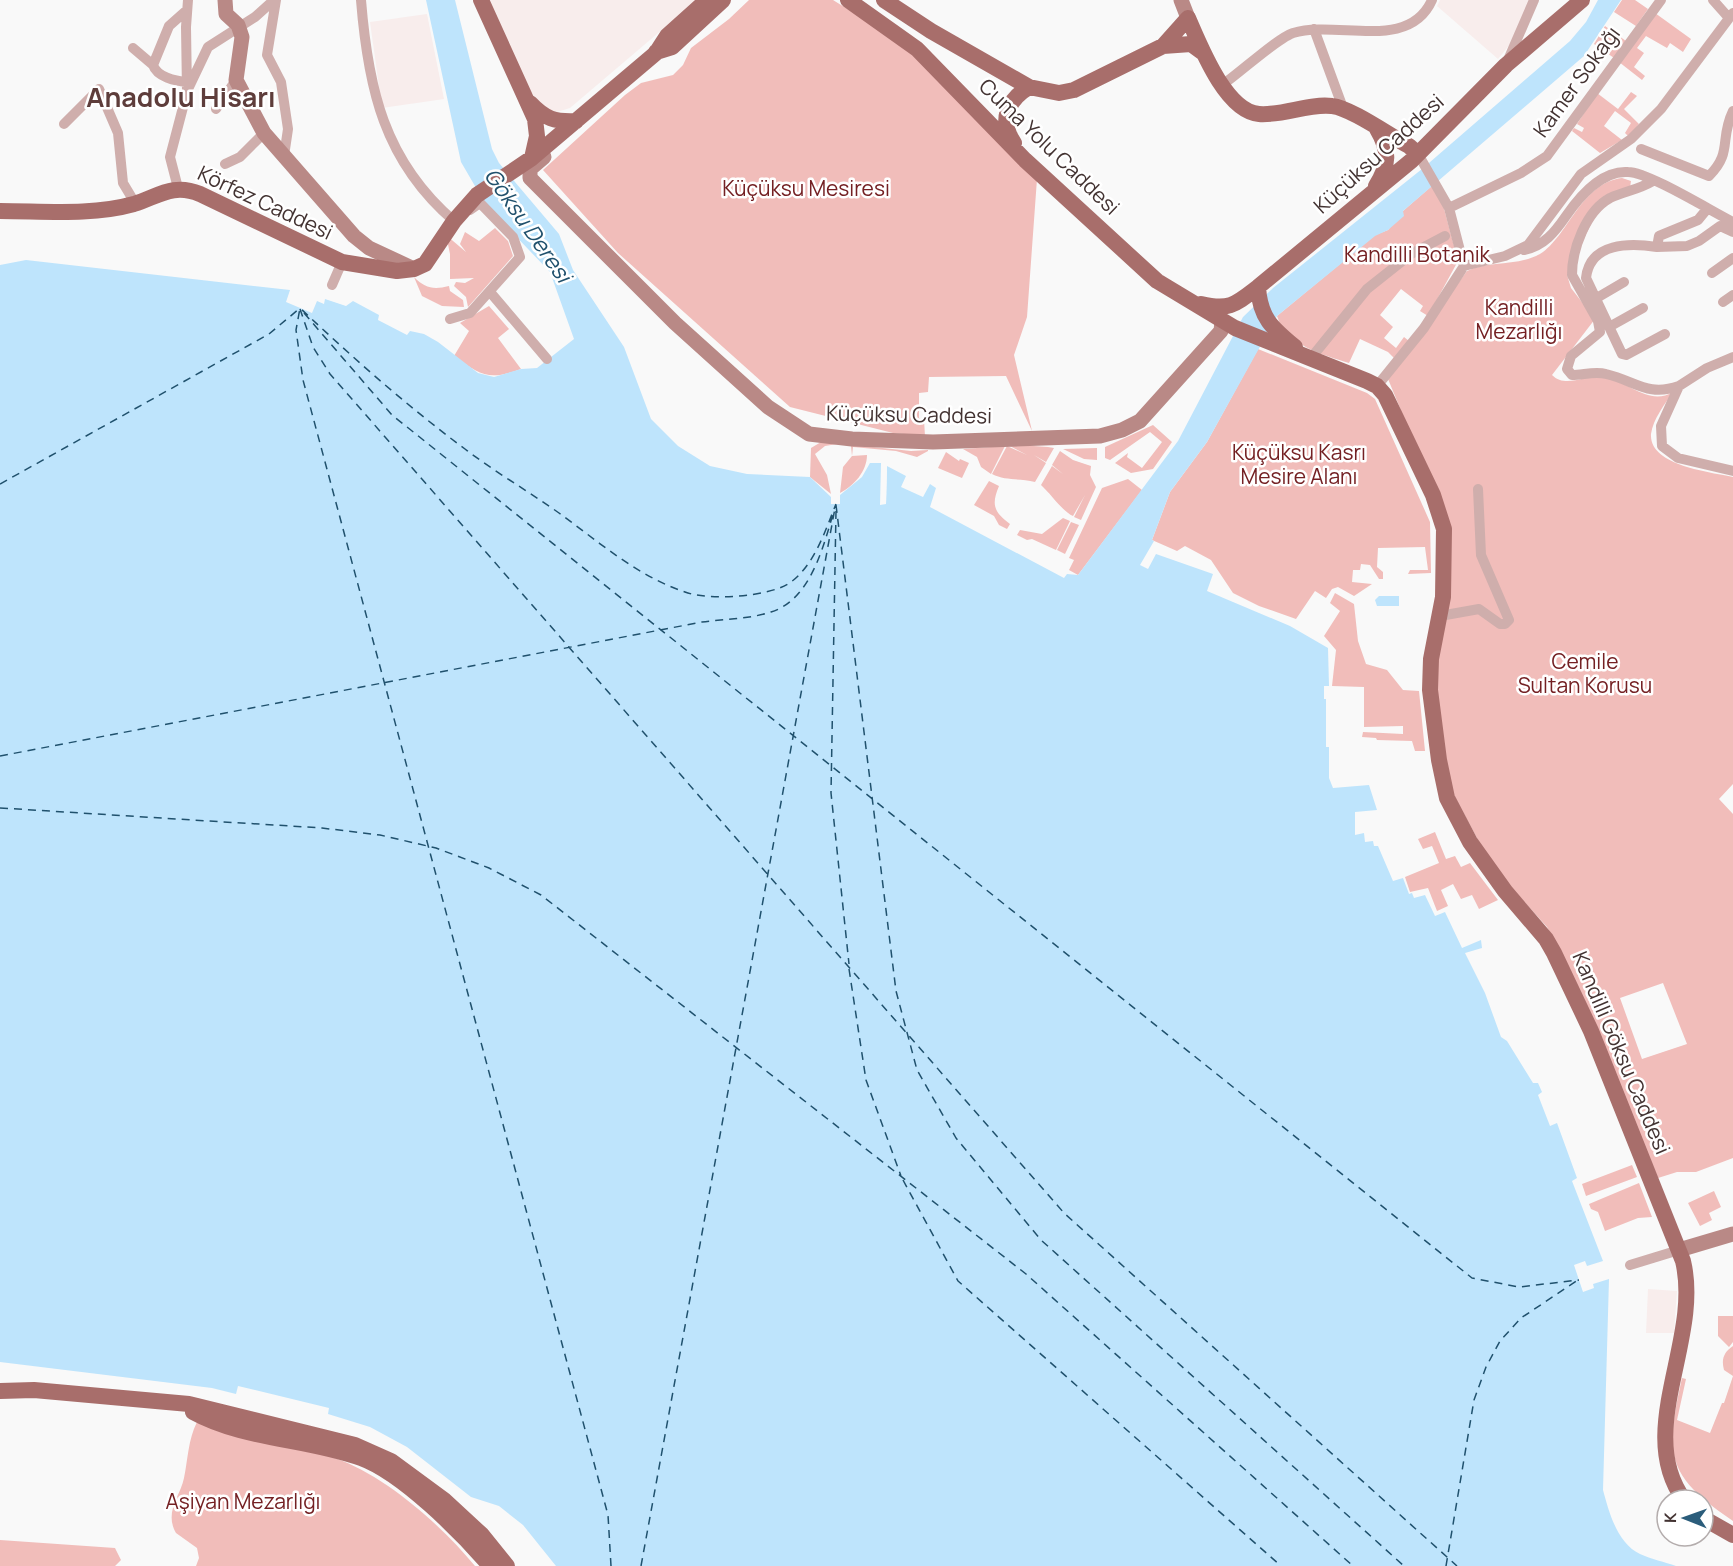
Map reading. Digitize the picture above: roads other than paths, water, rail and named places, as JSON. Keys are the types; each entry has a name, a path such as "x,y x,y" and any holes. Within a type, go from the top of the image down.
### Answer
{"main road":[{"path":"481,0 530,102 537,136 532,158"},
{"path":"414,269 424,264 458,216 477,195 532,158 560,135 656,53 667,36 707,0"},
{"path":"656,53 672,47 723,0"},
{"name":"Cuma Yolu Caddesi","path":"848,0 917,49 1025,160 1157,281 1226,322"},
{"name":"Cuma Yolu Caddesi","path":"884,0 931,31 1029,87 1059,93 1074,90 1163,46"},
{"name":"Küçüksu Caddesi","path":"1226,322 1235,305 1417,155 1419,147 1431,142 1506,65 1581,0"},
{"path":"1163,46 1188,18 1202,52 1222,85 1240,107 1258,114 1330,105 1343,108 1417,155"},
{"path":"917,49 924,47 931,31"},
{"path":"1163,46 1191,44 1202,52"},
{"path":"1025,160 1010,137 1005,121 1009,104 1016,95 1029,87"},
{"path":"530,102 543,116 557,122 576,121"},
{"path":"1373,192 1386,169 1388,155 1385,142 1377,129"},
{"name":"Körfez Caddesi","path":"0,211 98,211 135,203 178,188 200,194 342,262 397,271 414,269"},
{"path":"1258,287 1259,305 1272,336"},
{"path":"1226,322 1272,336 1308,357 1377,386"},
{"name":"Kandilli Göksu Caddesi","path":"1377,386 1385,395 1442,519 1443,590 1430,668 1430,690 1443,781 1451,807 1463,831 1489,870 1549,944 1591,1031 1679,1250 1686,1273 1686,1312 1664,1439 1668,1466 1678,1488"},
{"path":"0,1390 34,1390 189,1404 338,1439 391,1461 444,1500 482,1535 507,1566"},
{"path":"170,1404 190,1410 216,1424 362,1458 387,1473 438,1511 490,1566"},
{"path":"1715,1525 1733,1535"}],"street":[{"path":"216,109 236,80 242,37 238,25 226,14 225,0"},
{"path":"187,87 208,46 255,16 275,0"},
{"path":"275,0 267,55 281,81 288,129 284,156"},
{"path":"361,0 380,115 401,160 441,210 458,216 480,203 513,237 520,257 470,313 450,319"},
{"path":"1181,0 1188,18"},
{"path":"1222,85 1290,34 1314,29 1340,28 1384,33 1410,25 1429,7 1432,0"},
{"path":"1506,65 1534,0"},
{"name":"Kamer Sokağı","path":"1449,208 1521,173 1547,156 1661,0"},
{"path":"1518,250 1536,237 1567,190 1581,174 1631,140 1661,109 1731,15 1713,0"},
{"path":"153,65 169,26 188,5"},
{"path":"178,188 170,157 187,87 188,5"},
{"path":"255,16 271,28"},
{"path":"1314,29 1343,108"},
{"path":"133,48 153,65 156,71 187,87"},
{"path":"236,80 264,133 354,236 369,248 414,269"},
{"path":"64,124 99,89 118,133 123,183 135,203"},
{"path":"1641,149 1710,176 1722,167 1729,156 1728,123 1733,111"},
{"path":"225,164 240,157 264,133"},
{"name":"Küçüksu Caddesi","path":"560,135 548,154 530,169 530,178 675,323 768,407 809,434 852,440 933,442 1100,436 1122,430 1140,421 1226,322"},
{"path":"1417,155 1437,183 1449,208 1464,266"},
{"path":"1377,386 1424,328 1464,266 1518,250 1534,248 1547,240 1575,203 1607,177 1628,171 1653,181 1733,222"},
{"path":"1653,181 1631,193 1605,201 1592,216 1580,237 1572,275 1598,321 1600,332 1571,356 1566,366 1572,375 1604,373 1649,390 1666,390 1679,386 1707,368 1733,357"},
{"path":"1657,247 1659,236 1698,220 1707,209"},
{"path":"1665,334 1626,355 1622,354 1586,278 1587,270 1593,260 1609,247 1636,244 1657,247 1687,246 1699,241 1720,226 1733,232"},
{"path":"1308,357 1367,290 1411,255 1445,236"},
{"path":"1712,273 1733,258"},
{"path":"332,285 342,262"},
{"path":"1595,299 1624,282"},
{"path":"489,292 547,358"},
{"path":"1723,302 1733,295"},
{"path":"1609,327 1643,308"},
{"path":"1679,386 1661,426 1662,446 1678,458 1733,471"},
{"path":"1440,616 1479,609 1500,624 1505,624 1509,620 1481,555 1478,489"},
{"path":"1630,1265 1733,1234"}],"water":[{"name":"Göksu Deresi","path":"426,0 455,0 492,149 499,163 559,234 573,270 624,347 651,419 678,446 710,466 747,474 810,477 831,497 831,504 840,504 840,495 862,477 870,463 881,463 881,504 886,504 887,466 906,476 901,487 923,497 930,484 936,488 930,507 1064,578 1067,574 1078,575 1178,441 1243,317 1273,288 1422,169 1570,41 1586,22 1598,0 1621,0 1584,56 1403,211 1404,216 1388,230 1375,236 1277,316 1207,442 1170,492 1152,540 1154,541 1140,565 1148,569 1156,554 1213,574 1207,591 1290,626 1328,648 1329,686 1324,686 1324,699 1326,699 1326,747 1329,747 1329,778 1333,788 1369,785 1377,810 1355,812 1355,835 1364,833 1365,842 1373,841 1374,846 1378,846 1393,881 1403,878 1409,894 1412,893 1414,898 1425,895 1435,916 1445,912 1462,948 1481,940 1482,948 1465,953 1485,993 1501,1037 1507,1041 1533,1083 1538,1083 1542,1092 1538,1095 1550,1126 1557,1123 1577,1178 1572,1181 1603,1261 1587,1266 1585,1261 1574,1265 1583,1292 1594,1288 1593,1284 1609,1279 1603,1490 1615,1526 1625,1542 1640,1554 1676,1566 556,1566 523,1525 499,1506 471,1497 407,1447 370,1427 328,1414 329,1408 238,1386 236,1394 212,1388 0,1362 0,265 26,260 290,290 286,302 312,313 317,301 324,304 325,299 346,306 353,301 379,315 378,320 407,335 410,331 424,334 438,342 478,373 494,377 521,369 537,368 574,339 550,272 486,205 461,162"},
{"path":"1379,596 1399,596 1399,606 1377,606 1375,600"}],"district":[{"name":"Anadolu Hisarı","path":"181,98"}],"park label":[{"name":"Küçüksu Mesiresi","path":"806,189"},
{"name":"Kandilli Botanik","path":"1417,255"},
{"name":"Kandilli Mezarlığı","path":"1519,320"},
{"name":"Küçüksu Kasrı Mesire Alanı","path":"1299,465"},
{"name":"Cemile Sultan Korusu","path":"1585,674"},
{"name":"Aşiyan Mezarlığı","path":"243,1502"}]}
